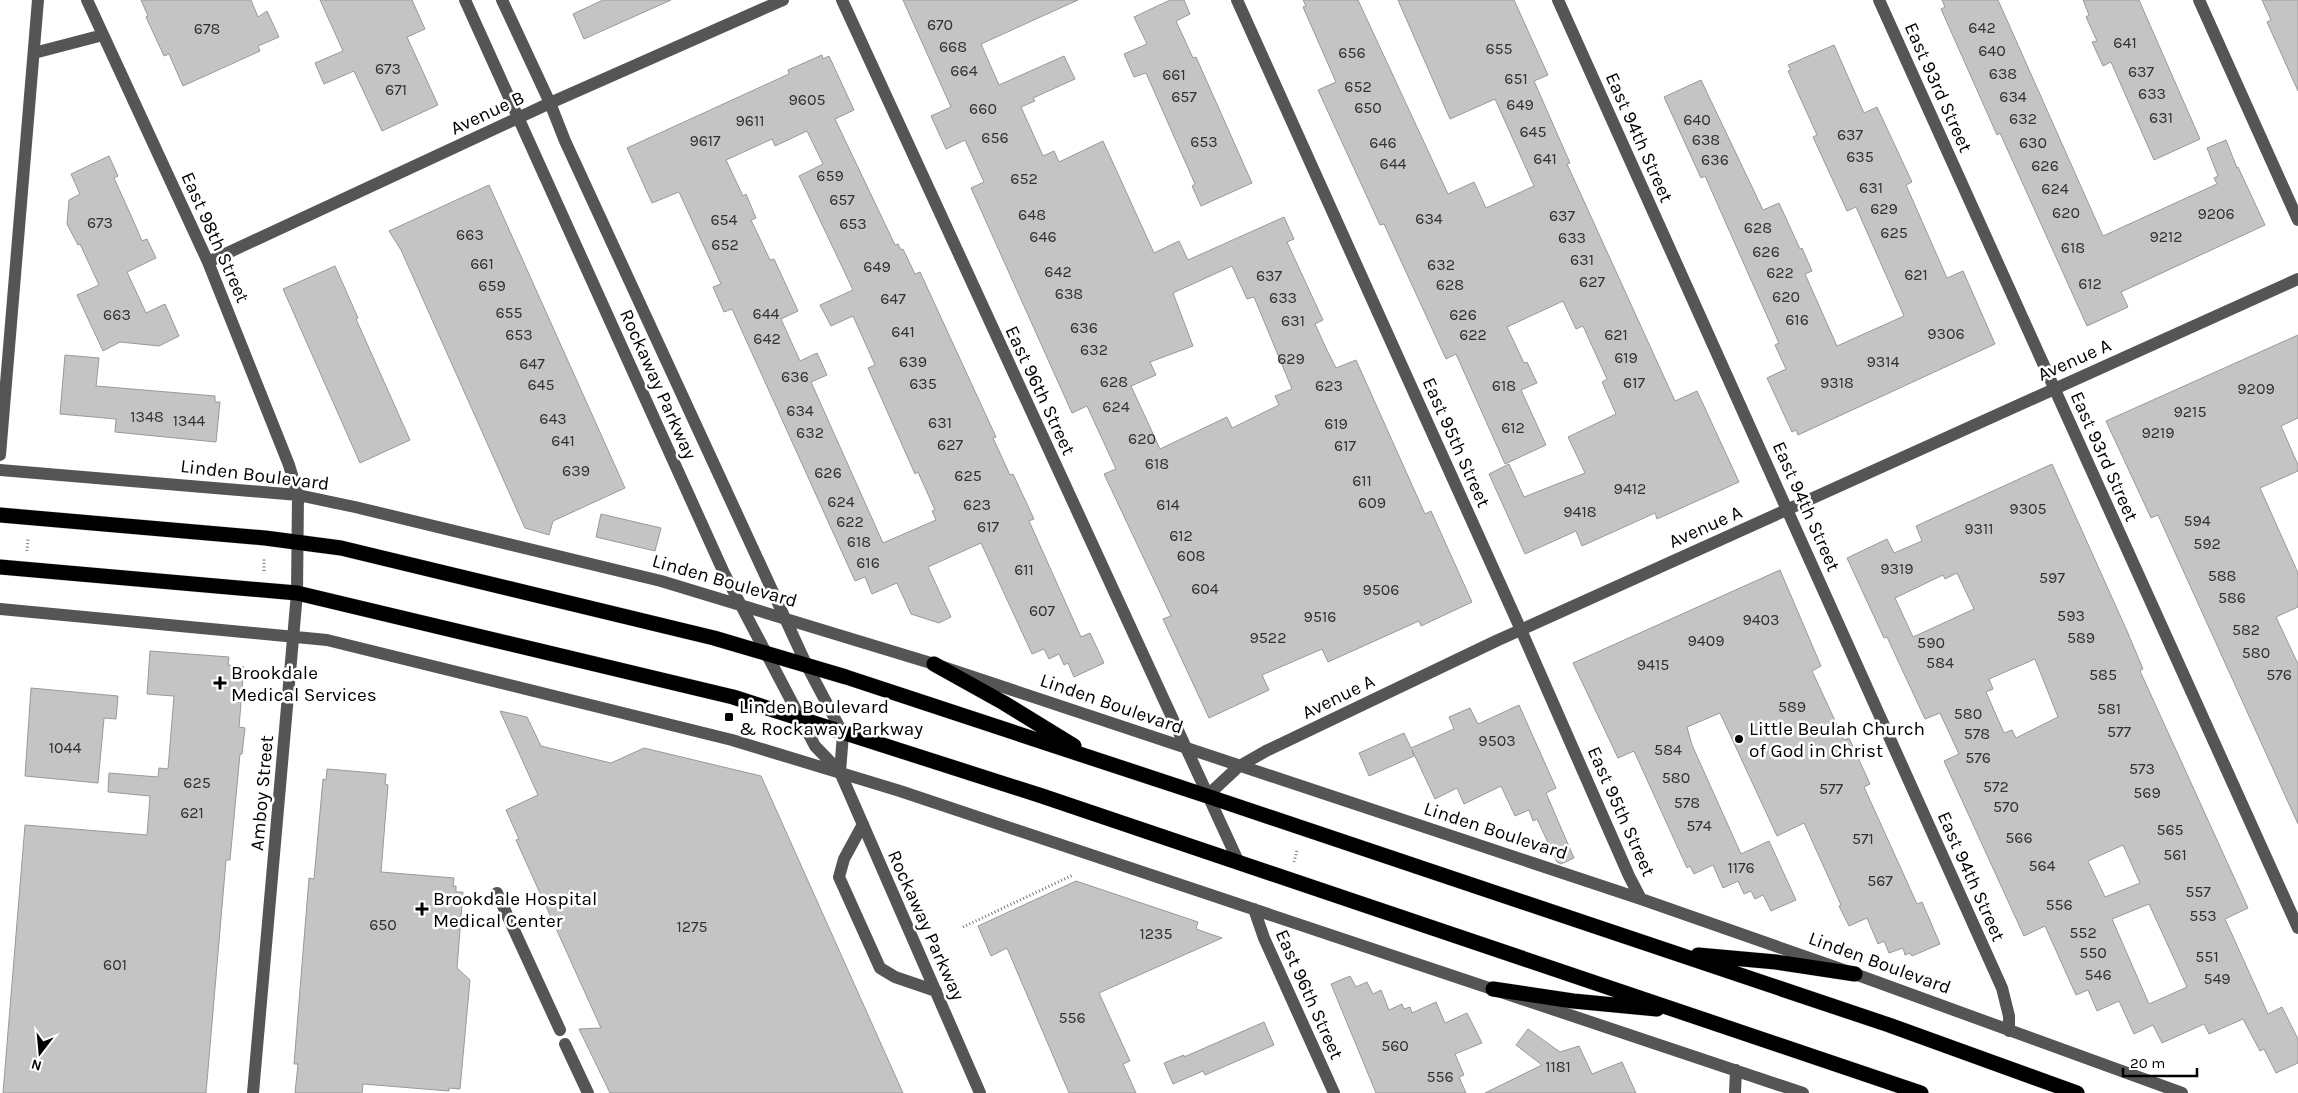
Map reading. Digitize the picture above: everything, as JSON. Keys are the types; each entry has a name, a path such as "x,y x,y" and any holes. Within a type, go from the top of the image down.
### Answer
{"highway":[{"path":"0,515 297,541 350,550 665,625 807,666 1207,796 1879,1022 2077,1093"},
{"path":"0,567 298,593 733,697 843,734 1042,796 1921,1093"},
{"path":"934,664 1004,703 1096,760"},
{"path":"1672,952 1776,962 1855,974"},
{"path":"1493,989 1573,1001 1684,1012"}],"street":[{"path":"0,455 38,0"},
{"name":"East 98th Street","path":"87,0 208,262 289,464 298,495"},
{"name":"Rockaway Parkway","path":"465,0 520,118 724,573 815,746 840,772 980,1093"},
{"name":"Rockaway Parkway","path":"502,0 807,666 843,734 840,772"},
{"name":"Avenue B","path":"208,262 550,104 783,0"},
{"name":"East 96th Street","path":"842,0 1207,796"},
{"name":"East 95th Street","path":"1237,0 1521,630 1629,876 1641,899"},
{"name":"East 94th Street","path":"1558,0 2002,988 2009,1016 2009,1031"},
{"name":"East 93rd Street","path":"1879,0 2298,928"},
{"path":"2199,0 2298,220"},
{"path":"34,53 103,35"},
{"name":"Avenue A","path":"1207,796 1238,767 1266,752 1521,630 2298,279"},
{"name":"Linden Boulevard","path":"0,470 298,495 355,507 651,579 934,664 1238,767 1641,899 1855,974 2182,1093"},
{"name":"Amboy Street","path":"253,1093 298,593 298,495"},
{"path":"0,609 327,640 732,740 840,772 1803,1093"},
{"path":"1207,796 1239,863"},
{"path":"863,824 844,859 839,877 880,968 895,977 936,991"},
{"path":"497,893 560,1030"},
{"name":"East 96th Street","path":"1254,909 1264,938 1334,1093"},
{"path":"565,1044 588,1093"},
{"path":"1735,1093 1736,1070"}],"path":[{"path":"27,554 28,539"},
{"path":"264,559 264,574"},
{"path":"1294,865 1297,850"},
{"path":"963,927 1073,875"}],"building":[{"path":"141,0 251,0 258,17 267,11 279,37 258,46 260,51 183,86 169,54 164,56 146,17 148,16"},
{"path":"320,0 412,0 425,29 407,37 438,105 382,131 354,71 324,84 315,63 343,51"},
{"path":"603,0 671,0 584,39 573,14"},
{"path":"903,0 1078,0 981,44 999,85 1064,56 1075,79 1033,98 1035,101 1021,107 1043,156 1054,151 1059,162 1103,141 1154,253 1179,241 1188,260 1284,217 1294,239 1287,242 1323,320 1315,324 1326,348 1336,368 1356,360 1425,514 1431,511 1472,602 1421,626 1419,621 1328,662 1322,649 1262,675 1269,690 1209,718 1163,619 1171,616 1104,474 1116,469 1087,406 1072,413 971,188 984,182 965,140 946,149 931,116 951,107","holes":["1232,266 1247,299 1254,297 1292,389 1275,396 1279,405 1232,428 1227,417 1160,449 1131,386 1156,375 1150,362 1193,346 1173,293"]},
{"path":"1170,0 1184,0 1190,14 1176,21 1193,58 1196,57 1252,183 1201,206 1192,186 1195,184 1146,73 1134,77 1124,54 1147,44 1134,17"},
{"path":"1303,0 1358,0 1448,194 1474,182 1486,208 1534,186 1495,99 1450,119 1398,0 1514,0 1548,75 1534,81 1570,163 1567,164 1675,401 1697,391 1739,482 1657,519 1655,513 1582,546 1576,531 1525,554 1489,474 1509,464 1524,497 1585,473 1568,437 1616,414 1602,382 1607,379 1583,326 1576,329 1563,301 1507,327 1524,363 1527,362 1537,383 1521,390 1546,445 1505,464 1456,354 1446,359 1384,224 1380,225 1318,90 1336,82 1303,7 1306,6"},
{"path":"1942,0 1998,0 2103,236 2217,184 2214,178 2218,176 2207,148 2226,140 2237,168 2265,225 2121,292 2128,307 2087,326 2000,133 1997,135 1941,9 1945,7"},
{"path":"2083,0 2139,0 2200,139 2154,160 2111,62 2103,66 2092,42 2097,41 2086,17 2089,15"},
{"path":"2262,0 2298,0 2298,91 2267,22 2271,20"},
{"path":"1834,45 1864,113 1877,107 1912,182 1906,185 1947,278 1963,271 1995,344 1798,435 1796,430 1792,432 1767,378 1786,369 1775,345 1779,343 1705,176 1701,178 1664,97 1701,80 1763,210 1779,203 1812,271 1805,274 1837,346 1904,316 1856,207 1847,211 1813,137 1817,135 1788,71 1791,70 1788,65"},
{"path":"822,55 823,59 829,56 854,110 835,119 895,245 898,244 901,250 903,249 915,274 920,272 996,437 993,438 1010,475 1013,474 1034,519 1029,521 1081,637 1090,633 1104,663 1074,677 1068,663 1064,665 1059,654 1049,659 1044,649 1032,654 981,543 928,567 951,617 939,623 911,614 897,583 872,594 865,577 855,581 732,309 724,312 713,287 721,284 679,192 652,203 627,148 789,74 788,70","holes":["807,131 823,164 799,176 853,290 820,305 831,326 853,316 875,365 868,368 915,474 918,472 935,510 932,511 936,520 883,543 811,382 827,375 817,353 800,361 781,319 798,311 774,259 770,260 751,220 756,218 746,194 743,196 726,160 772,139 775,146"]},
{"path":"109,156 118,176 114,178 142,241 147,239 156,258 127,272 146,313 165,304 179,336 159,346 120,342 103,351 77,295 99,285 80,244 78,245 67,224 69,200 80,194 71,174"},
{"path":"489,185 625,488 553,521 549,535 525,528 401,250 389,231"},
{"path":"335,266 358,318 356,319 410,440 360,463 283,289"},
{"path":"2298,335 2298,418 2281,426 2298,465 2298,471 2260,488 2298,573 2298,607 2276,617 2298,664 2298,824 2158,515 2151,518 2106,421"},
{"path":"65,355 99,358 96,386 215,396 215,402 220,402 216,442 115,432 116,419 60,414"},
{"path":"2052,464 2127,631 2143,669 2140,671 2248,908 2225,919 2268,1014 2282,1007 2298,1039 2298,1063 2276,1073 2264,1049 2260,1051 2243,1019 2209,1034 2204,1024 2162,1043 2153,1025 2134,1034 2119,1001 2097,1011 2088,990 2076,995 2045,926 2024,936 1944,761 1959,754 1940,713 1925,719 1887,637 1884,638 1847,558 1887,539 1894,553 1922,541 1916,526","holes":["1957,573 1974,609 1913,637 1895,598 1943,575 1945,579","2035,659 2058,717 2016,738 2012,730 2004,733 1986,692 1993,689 1989,679","2123,845 2140,883 2105,897 2088,861","2149,904 2187,987 2149,1004 2112,919"]},
{"path":"601,514 661,528 655,551 596,537"},
{"path":"1780,570 1821,666 1812,671 1844,740 1849,738 1870,784 1864,787 1917,904 1922,902 1940,944 1912,956 1910,953 1905,955 1903,948 1889,953 1884,941 1878,944 1867,918 1849,926 1804,823 1777,836 1720,713 1687,727 1692,745 1741,854 1769,841 1796,900 1771,911 1763,895 1755,899 1751,891 1744,894 1738,881 1723,888 1713,865 1694,874 1690,866 1687,868 1634,751 1618,758 1573,663"},
{"path":"150,651 229,657 228,665 244,667 239,727 245,728 242,754 240,754 230,860 226,860 206,1093 3,1093 25,825 147,835 150,796 108,792 109,773 158,777 159,768 168,769 174,696 147,694"},
{"path":"31,688 118,696 116,719 104,718 98,783 25,776"},
{"path":"1519,705 1556,788 1546,793 1574,858 1561,864 1557,862 1537,819 1533,821 1529,810 1515,816 1501,786 1464,804 1457,788 1435,799 1412,750 1414,756 1369,776 1359,753 1404,733 1411,748 1454,729 1449,717 1470,708 1478,724"},
{"path":"500,711 527,717 541,746 611,763 644,748 761,776 903,1093 610,1093 579,1029 601,1028 516,840 519,839 506,810 538,795"},
{"path":"327,769 386,774 385,784 388,785 381,872 454,878 453,886 456,886 456,892 463,892 457,968 470,980 460,1089 449,1088 449,1091 363,1084 362,1093 295,1093 298,1064 294,1064 309,878 314,879 323,779 326,780"},
{"path":"1076,881 1198,922 1196,929 1222,938 1099,993 1130,1061 1123,1064 1136,1093 1069,1093 1007,948 991,956 978,926"},
{"path":"1350,976 1356,987 1367,982 1373,994 1381,990 1389,1010 1402,1004 1404,1009 1410,1007 1412,1013 1436,1002 1445,1023 1467,1013 1482,1043 1455,1054 1464,1075 1459,1077 1466,1093 1376,1093 1331,984"},
{"path":"1264,1022 1274,1045 1205,1075 1203,1071 1173,1084 1164,1063 1184,1055 1184,1057"},
{"path":"1528,1029 1560,1052 1579,1046 1592,1074 1622,1062 1636,1093 1485,1093 1542,1065 1516,1045"}],"place":[{"name":"Brookdale Medical Services","path":"220,683"},
{"name":"Linden Boulevard & Rockaway Parkway","path":"729,717"},
{"name":"Little Beulah Church of God in Christ","path":"1739,739"},
{"name":"Brookdale Hospital Medical Center","path":"422,909"}]}
